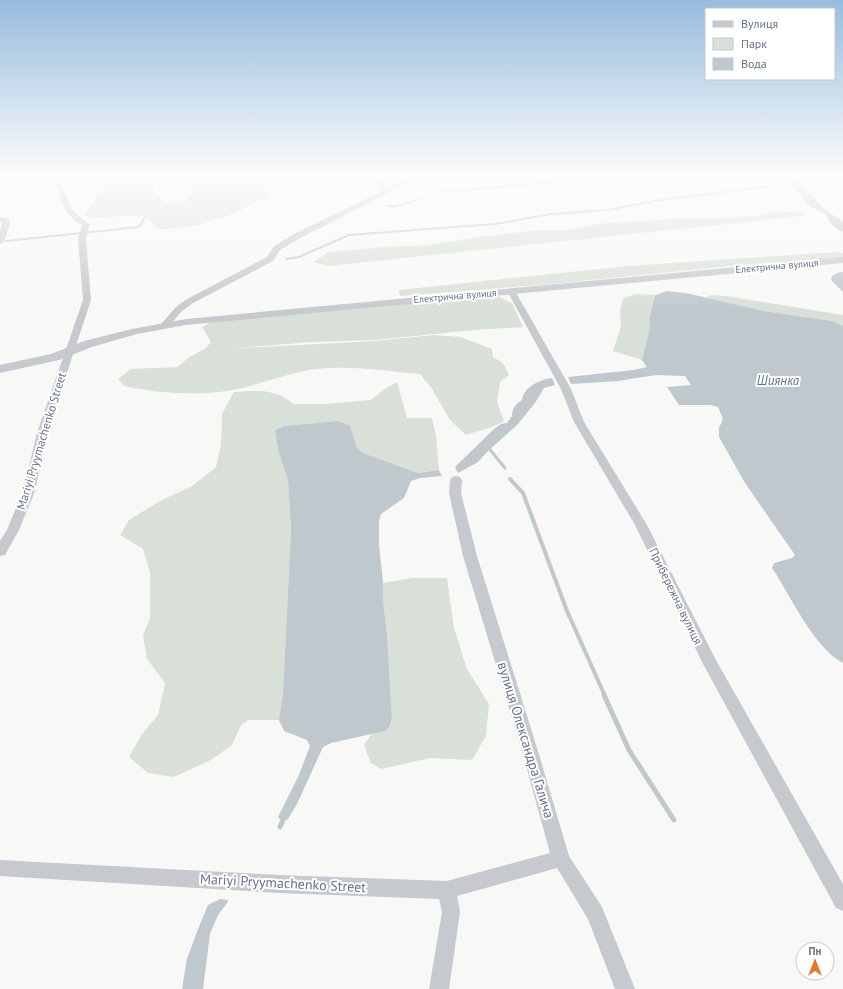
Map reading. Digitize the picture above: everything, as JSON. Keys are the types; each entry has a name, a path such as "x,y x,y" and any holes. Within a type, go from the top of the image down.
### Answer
{"street":[{"path":"0,242 6,224 6,221 1,220"},
{"name":"Mariyi Pryymachenko Street","path":"1,550 13,530 29,491 42,433 87,300 83,235 86,224 77,220"},
{"path":"165,325 179,309 190,301 270,259 277,248 328,220"},
{"name":"Електрична вулиця","path":"0,369 48,359 107,338 165,325 222,318 843,260"},
{"name":"Прибережна вулиця","path":"511,291 566,389 579,422 641,525 710,664 843,902"},
{"name":"вулиця Олександра Галича","path":"456,480 455,493 470,556 530,751 561,859 595,914 626,989"},
{"name":"Mariyi Pryymachenko Street","path":"0,868 279,884 447,890 561,859"},
{"path":"439,989 451,912 447,890"}],"green space":[{"path":"149,220 214,220 201,224 165,229 160,229"},
{"path":"656,220 762,220 328,266 313,262 329,252 427,245 494,235 542,230 568,230 596,224"},
{"path":"836,252 843,253 843,258 740,265 551,284 400,296 399,290 627,266"},
{"path":"636,294 655,295 650,316 649,332 642,360 613,351 621,326 620,311 623,298"},
{"path":"711,295 726,296 843,315 843,326 832,321 764,311 705,298"},
{"path":"498,296 512,303 523,327 474,330 375,340 311,342 225,349 374,341 434,335 460,337 492,349 493,357 503,363 509,375 500,382 497,402 504,421 492,427 466,435 450,420 432,389 420,374 355,368 316,369 307,370 242,388 213,393 168,393 139,389 124,386 118,379 131,369 178,367 188,358 206,348 211,342 202,327 214,320"},
{"path":"397,382 407,418 432,418 436,436 439,470 418,473 363,453 357,448 354,440 337,421 284,426 275,430 278,450 288,480 291,529 283,692 279,720 248,720 241,725 232,745 211,760 174,777 148,773 129,757 142,734 158,715 165,683 147,659 143,635 150,618 150,573 143,549 120,535 129,520 160,501 192,486 216,467 221,445 222,414 234,392 250,391 272,393 280,395 293,404 325,404 371,400 383,390"},
{"path":"413,578 447,578 454,628 467,669 489,704 486,736 472,760 430,758 381,769 371,763 364,745 372,734 387,729 391,724 392,719 383,583"}],"water":[{"path":"829,220 840,220 843,222 843,232 838,229 832,225"},
{"path":"843,272 843,292 831,280 832,276"},
{"name":"Шиянка","path":"667,291 686,293 764,311 832,321 843,326 843,663 832,655 812,633 772,568 774,563 792,558 795,555 745,483 719,437 719,428 723,419 718,407 710,405 679,405 667,387 691,385 685,376 656,375 618,381 571,384 568,377 634,370 647,367 642,360 649,332 650,316 655,295"},
{"path":"552,378 555,385 544,388 535,403 518,424 478,462 458,473 455,467 494,429 501,424 507,423 512,416 515,406 522,400 523,395 529,387 543,380"},
{"path":"337,421 350,426 357,448 363,453 418,473 439,470 442,476 420,478 411,481 404,498 381,514 379,521 379,544 387,634 392,719 390,726 385,731 331,743 323,747 297,804 288,819 282,821 278,817 299,775 310,746 307,740 284,731 279,720 283,692 291,529 288,480 278,450 275,430 284,426"},
{"path":"220,899 228,900 218,915 210,934 203,989 182,989 187,959 208,905"}],"waterway":[{"path":"6,241 139,227 143,220"},
{"path":"286,259 299,257 349,235 495,224 517,220"},
{"path":"487,446 505,468"},
{"path":"510,479 523,493 567,611 605,696"},
{"path":"604,695 629,750 674,820"},
{"path":"280,827 284,817"}]}
